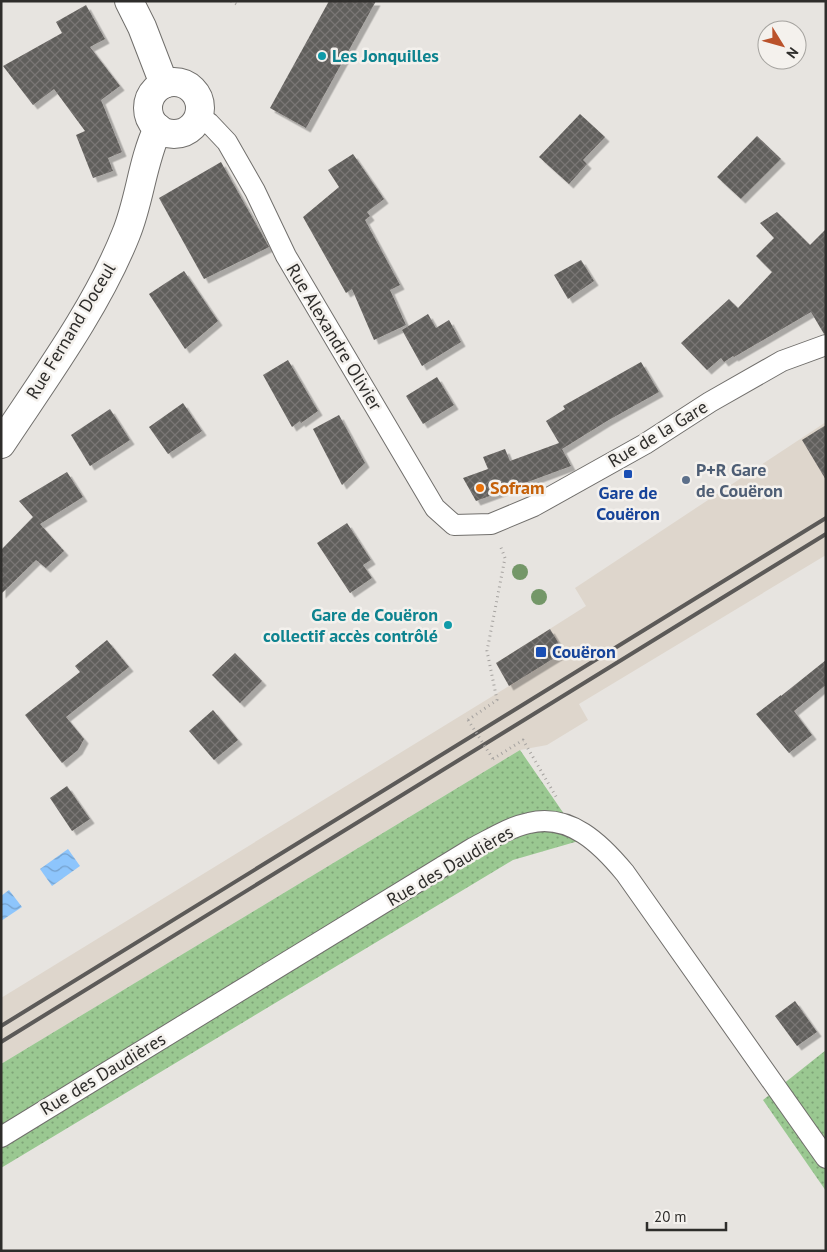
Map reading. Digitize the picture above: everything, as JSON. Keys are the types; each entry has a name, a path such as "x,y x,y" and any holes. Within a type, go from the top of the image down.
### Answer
{"street":[{"path":"128,1 142,27 164,84"},
{"path":"172,81 181,82 195,91 199,100 199,117 195,124 181,133 165,132 152,122 148,104 157,88 172,81"},
{"name":"Rue Alexandre Olivier","path":"199,117 209,123 227,142 256,191 286,256 435,508 454,525 491,524"},
{"name":"Rue Fernand Doceul","path":"1,444 54,365 95,297 126,235 137,203 152,142 158,128"},
{"name":"Rue de la Gare","path":"491,524 534,506 645,444 710,402 782,361 826,345"},
{"name":"Rue des Daudières","path":"1,1136 473,848 508,830 529,822 546,821 559,822 574,828 600,845 625,873 826,1158"}],"path":[{"path":"231,1 238,5"},
{"path":"491,524 505,558 487,652 497,700 468,720 494,759 523,740 574,828"}],"shaded area":[{"path":"826,422 826,555 579,704 588,720 547,745 520,750 1,1064 1,998 509,686 496,663 586,606 575,588"}],"green space":[{"path":"520,750 582,840 513,860 1,1168 1,1064"},
{"path":"826,1050 826,1191 763,1100"}],"water":[{"path":"68,849 80,866 52,886 40,869"},
{"path":"9,890 22,907 1,921 1,896"}],"building":[{"name":"Les Jonquilles","path":"329,1 376,1 306,128 270,108"},
{"path":"86,5 105,39 90,47 120,86 101,100 122,152 108,158 113,171 93,178 76,135 85,131 54,89 33,105 3,66 62,33 56,22"},
{"path":"580,114 605,137 583,160 587,164 569,184 539,157"},
{"path":"757,136 781,159 741,199 717,177"},
{"path":"353,154 384,199 367,212 370,216 365,220 400,285 390,290 406,325 374,340 352,289 346,293 303,217 339,187 328,170"},
{"path":"221,162 269,247 204,279 159,198"},
{"path":"777,212 810,245 826,229 826,333 824,334 811,312 734,357 724,362 721,358 707,370 681,343 729,299 738,308 772,272 756,256 774,238 760,223"},
{"path":"581,260 594,281 568,299 554,275"},
{"path":"184,271 218,321 185,349 149,294"},
{"path":"428,314 436,328 449,320 461,342 422,366 402,330"},
{"path":"288,360 318,411 292,427 263,375"},
{"path":"641,362 659,392 562,449 571,466 476,501 463,478 488,469 483,457 505,449 510,461 559,443 546,421 565,409 563,406"},
{"path":"437,377 454,405 423,424 406,396"},
{"path":"183,403 202,431 168,454 149,427"},
{"path":"110,409 130,440 90,466 71,435"},
{"path":"339,415 365,463 342,485 313,429"},
{"path":"826,425 826,480 802,440"},
{"path":"67,472 83,497 40,524 64,551 46,568 36,560 1,594 1,550 33,517 19,501"},
{"path":"347,523 371,560 363,565 372,578 350,593 317,543"},
{"name":"Couëron","path":"550,629 564,652 509,686 496,663"},
{"path":"107,640 129,667 66,717 84,739 78,750 62,763 25,715 80,672 75,666"},
{"path":"235,653 262,681 240,703 212,675"},
{"path":"826,660 826,685 794,711 812,735 789,753 756,714"},
{"path":"213,710 238,740 214,760 189,731"},
{"path":"67,786 90,819 72,831 50,798"},
{"path":"795,1001 817,1032 797,1046 775,1016"}],"railway":[{"path":"1,1026 826,518"},
{"path":"1,1042 826,534"}],"place":[{"name":"Les Jonquilles","path":"322,56"},
{"name":"Gare de Couëron","path":"628,474"},
{"name":"P+R Gare de Couëron","path":"686,480"},
{"name":"Sofram","path":"480,488"},
{"name":"Gare de Couëron collectif accès contrôlé","path":"448,625"},
{"name":"Couëron","path":"541,652"}]}
